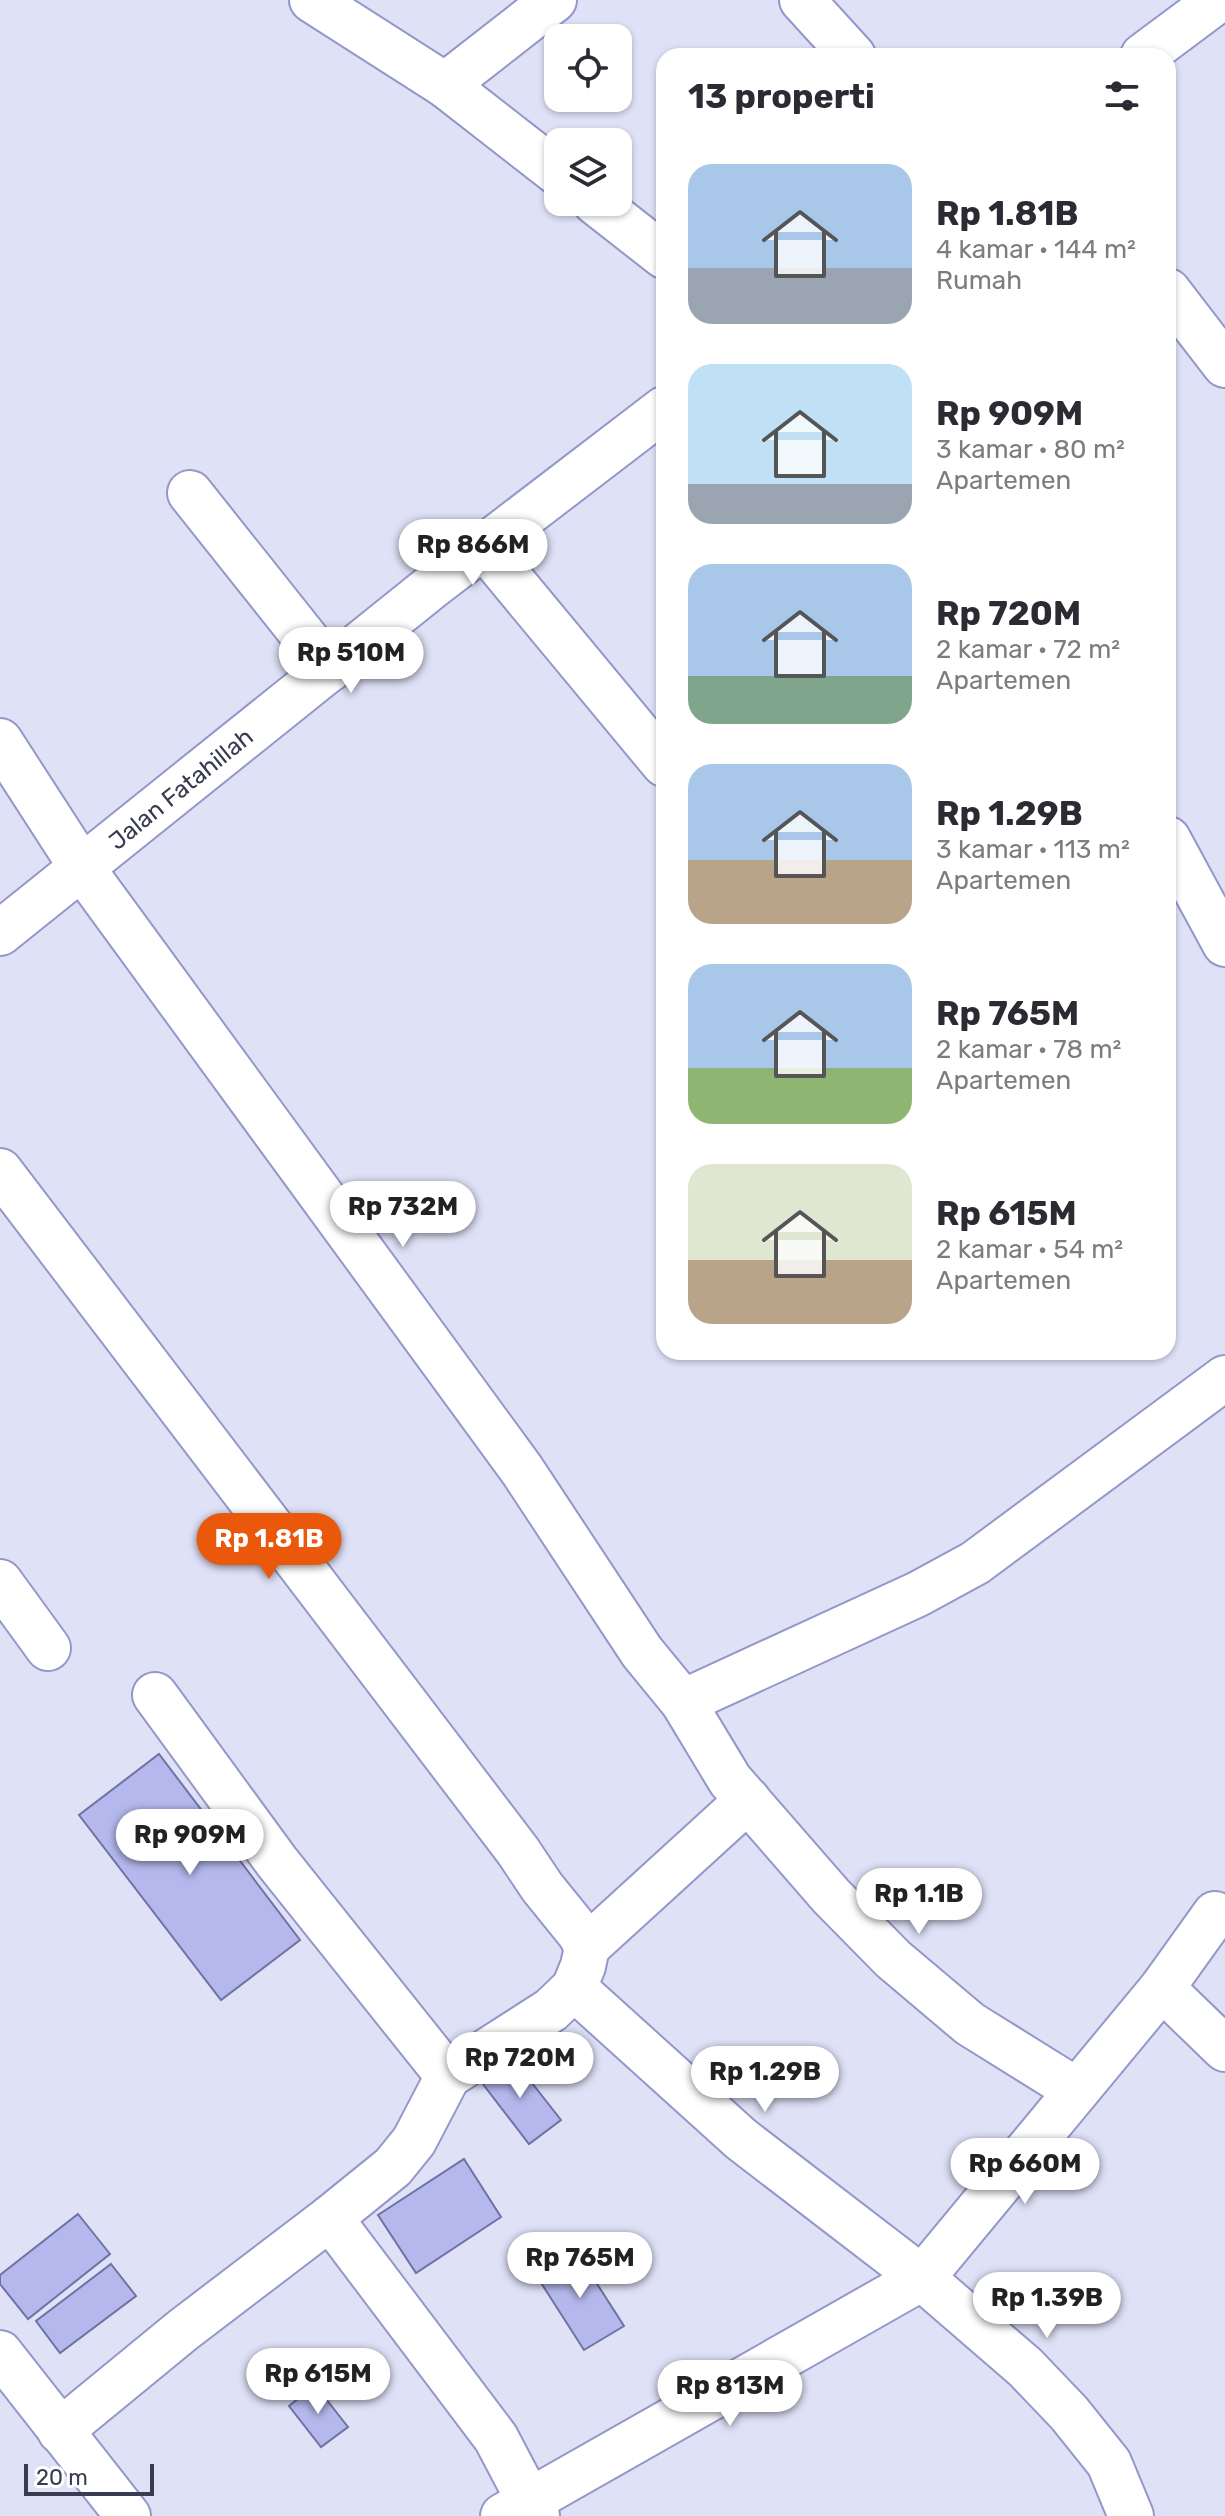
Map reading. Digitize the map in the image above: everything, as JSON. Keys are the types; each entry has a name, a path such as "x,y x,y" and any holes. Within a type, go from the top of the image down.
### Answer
{"street":[{"path":"312,0 445,85 544,162"},
{"path":"445,85 554,0"},
{"path":"802,0 846,48"},
{"path":"1154,48 1218,0"},
{"path":"613,216 656,250"},
{"path":"1176,301 1225,365"},
{"name":"Jalan Fatahillah","path":"0,933 484,547 656,415"},
{"path":"190,493 330,669"},
{"path":"484,547 656,754"},
{"path":"0,741 82,868 522,1470 642,1652 683,1702 730,1780 831,1896 893,1959 970,2024 1076,2090"},
{"path":"1176,854 1225,944"},
{"path":"0,1171 518,1851 587,1947"},
{"path":"683,1702 918,1594 975,1563 1225,1378"},
{"path":"0,1582 48,1648"},
{"path":"155,1695 277,1862 448,2076"},
{"path":"60,2431 183,2330 393,2167 414,2141 448,2076 551,2010 574,1988 587,1947 748,1800"},
{"path":"330,2218 496,2438 523,2512 922,2278 1162,1988 1215,1914"},
{"path":"574,1988 741,2139 922,2278 1025,2367 1069,2413 1109,2463 1131,2516"},
{"path":"1162,1988 1225,2049"},
{"path":"4,2368 60,2431 128,2516"}],"building":[{"path":"159,1754 300,1940 221,2000 79,1815"},
{"path":"510,2055 561,2120 529,2144 479,2079"},
{"path":"464,2159 501,2217 416,2273 378,2215"},
{"path":"78,2214 110,2254 28,2319 0,2284 0,2275"},
{"path":"576,2251 624,2326 584,2350 536,2275"},
{"path":"111,2264 136,2296 60,2353 36,2321"},
{"path":"315,2385 348,2427 321,2447 289,2406"}]}
